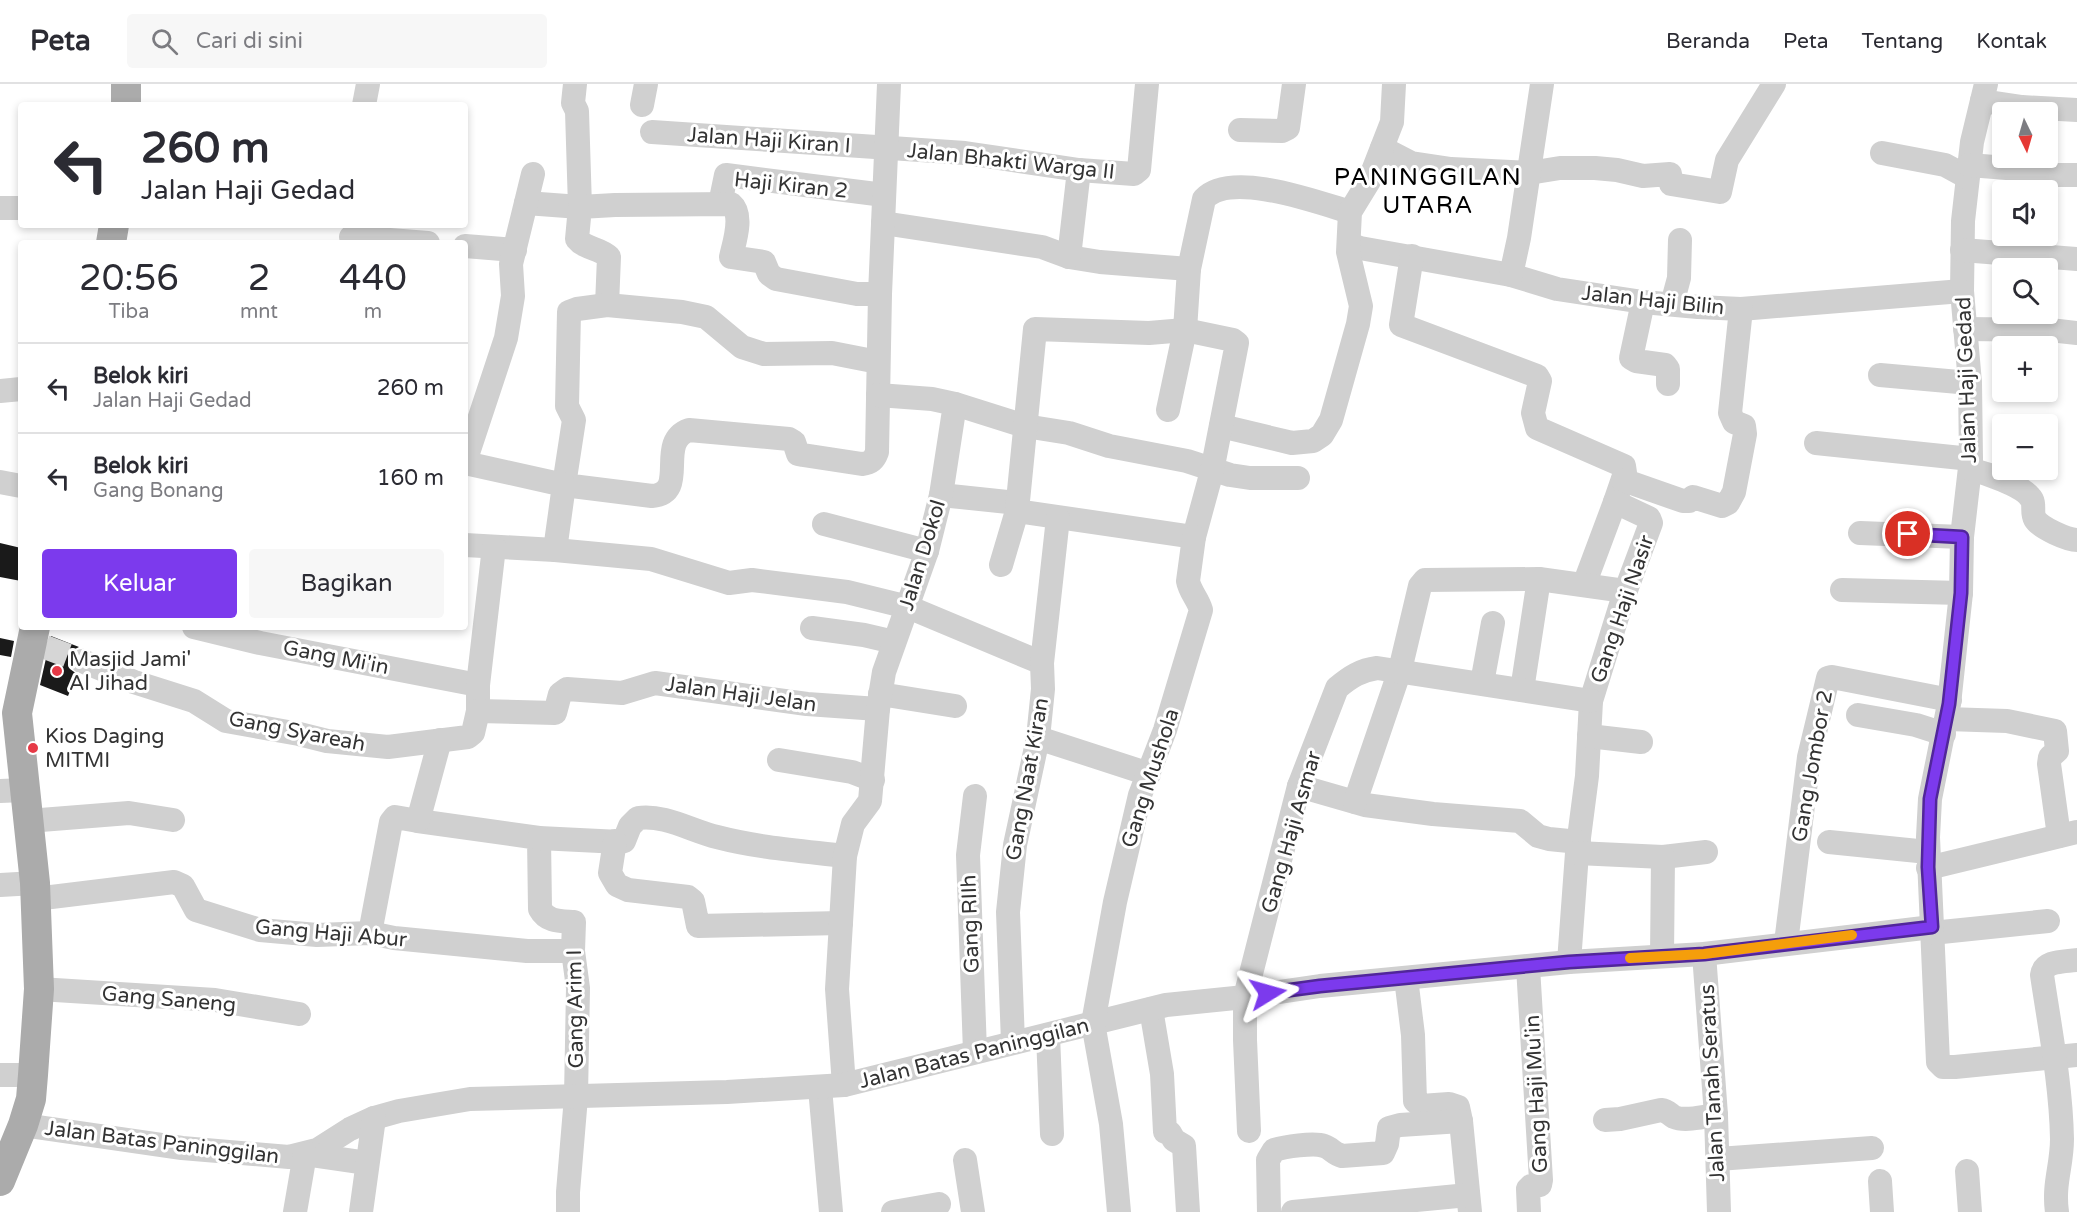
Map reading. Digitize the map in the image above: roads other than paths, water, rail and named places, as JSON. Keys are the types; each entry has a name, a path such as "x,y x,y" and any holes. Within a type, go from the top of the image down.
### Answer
{"main road":[{"path":"126,84 126,102"},
{"path":"0,1181 31,1099 39,989 35,891 28,821 12,790 17,713 37,638"}],"street":[{"path":"365,102 369,84"},
{"path":"575,84 573,103 577,111 580,207 577,239 581,244 606,253 609,257 607,305"},
{"path":"468,463 564,485 662,496 668,491 670,484 675,442 682,432 689,430 789,439 794,442 798,454 862,464 874,459 877,452 880,294 889,84"},
{"name":"Jalan Bhakti Warga II","path":"886,148 965,153 1079,170 1136,174 1139,170 1147,84"},
{"path":"1240,130 1282,131 1288,128 1294,84"},
{"path":"1221,426 1292,443 1313,441 1322,435 1331,420 1361,306 1348,258 1347,231 1350,212 1369,181 1392,122 1394,84"},
{"path":"1511,274 1520,238 1542,84"},
{"path":"1382,148 1411,163 1451,169 1529,173 1560,168 1594,168 1643,176 1670,174 1671,184 1720,192 1727,160 1774,84"},
{"path":"1984,92 2022,107 2077,110"},
{"name":"Jalan Haji Gedad","path":"1984,92 1968,171 1963,221 1962,291 1970,382 1971,464 1962,537 1961,593 1947,718 1930,799 1928,860 1938,1062 1940,1065 1955,1067 2065,1056"},
{"name":"Jalan Haji Kiran I","path":"652,132 886,148"},
{"path":"1882,153 1968,171 2007,168 2052,175 2077,175"},
{"path":"1069,257 1079,170"},
{"path":"468,453 506,338 513,296 511,264 533,174"},
{"name":"Haji Kiran 2","path":"720,204 726,176 884,195"},
{"path":"1168,410 1185,330 1189,268 1204,199 1210,192 1232,187 1288,193 1350,212"},
{"path":"526,203 580,207 731,204 737,211 731,258 764,262 769,274 776,279 857,294 880,294"},
{"path":"0,208 18,208"},
{"path":"883,223 1042,247 1069,257 1100,262 1189,268"},
{"path":"351,235 399,240"},
{"path":"1672,304 1679,278 1680,240"},
{"name":"Jalan Haji Bilin","path":"1349,244 1360,248 1511,274 1557,289 1643,302 1741,309 1962,291"},
{"path":"468,246 515,250"},
{"path":"1962,250 2077,259"},
{"path":"1412,256 1401,325 1537,376 1540,381 1533,413 1537,428 1624,466 1626,470 1623,480 1584,585"},
{"path":"1643,302 1631,358 1636,361 1665,365 1668,369 1668,384"},
{"path":"555,550 574,420 567,406 569,312 607,305 706,317 742,348 764,354 832,353 878,362"},
{"path":"1623,480 1683,501 1689,501 1693,497 1722,506 1728,503 1734,492 1745,434 1744,426 1734,422 1731,413 1741,309"},
{"path":"1000,565 1017,507 1035,329 1149,333 1185,330"},
{"path":"1965,329 2050,330 2077,333"},
{"name":"Gang Mushola","path":"1093,1023 1119,880 1140,795 1166,730 1201,610 1188,581 1194,537 1212,471 1237,344 1233,340 1185,330"},
{"path":"1880,375 1970,382"},
{"path":"0,391 18,389"},
{"path":"878,394 932,399 955,404 1025,426 1069,433 1108,446 1187,461 1212,471 1250,478 1298,478"},
{"name":"Jalan Dokol","path":"831,1212 832,1086 845,856 853,824 870,801 884,672 927,551 941,495 955,404"},
{"path":"1816,444 1971,464 2028,494 2033,500 2034,517 2038,523 2064,538 2077,540"},
{"path":"0,468 18,471"},
{"path":"0,482 18,485"},
{"path":"941,495 1017,507 1058,518 1194,537"},
{"name":"Gang Haji Nasir","path":"1569,962 1578,848 1587,776 1591,701 1625,591 1651,523 1649,518 1615,502"},
{"name":"Gang Naat Kiran","path":"1013,1042 1008,903 1019,822 1038,738 1043,689 1042,663 1058,518"},
{"path":"824,524 927,551"},
{"path":"1860,533 1962,537"},
{"path":"468,545 651,559 729,583 752,580 847,592 908,607 1042,663"},
{"name":"Gang Syareah","path":"82,661 194,701 226,721 327,741 388,747 471,735 478,711 478,685 494,547"},
{"path":"1522,690 1539,579"},
{"path":"1355,802 1400,670 1420,586 1425,580 1539,579 1625,591"},
{"path":"1842,590 1961,593"},
{"path":"1482,683 1493,623"},
{"path":"812,628 864,634 894,642"},
{"name":"Gang Mi'in","path":"206,630 260,643 478,685"},
{"name":"Gang Haji Asmar","path":"1249,1131 1244,1031 1245,997 1299,786 1337,688 1349,677 1364,670 1377,668 1591,701"},
{"name":"Gang Jombor 2","path":"1786,943 1809,757 1828,678 1832,677 1947,718"},
{"name":"Jalan Haji Jelan","path":"478,711 555,713 560,694 567,689 622,693 655,683 807,704 879,702"},
{"path":"879,702 955,706"},
{"path":"1829,842 1928,860 2068,834 2049,764 2050,758 2057,751 2055,731 2007,721 1947,718 1916,725 1858,715"},
{"path":"1589,736 1641,742"},
{"path":"1038,738 1149,774"},
{"path":"418,821 440,740"},
{"path":"779,760 852,772 873,780"},
{"path":"1299,786 1355,802 1433,814 1520,821 1538,836 1578,848 1664,857 1706,852"},
{"name":"Gang RIIh","path":"975,796 968,855 975,1052"},
{"path":"28,821 129,813 172,820"},
{"path":"370,933 391,822 395,817 539,838 615,842 624,841 630,826 638,818 654,818 718,838 782,849 845,856"},
{"name":"Gang Arim I","path":"539,838 540,909 546,917 558,921 574,922 573,951 578,988 576,1097 568,1212"},
{"path":"615,842 610,873 617,885 628,890 688,897 693,901 698,926 841,923"},
{"path":"1662,956 1664,857"},
{"name":"Gang Haji Abur","path":"0,885 35,891 174,882 183,886 196,910 260,930 316,935 370,933 394,938 527,951 573,951"},
{"name":"Jalan Batas Paninggilan","path":"23,1125 182,1149 289,1157 316,1150 350,1129 374,1118 399,1111 470,1099 576,1097 832,1086 1166,1005 1320,986 1569,962 1704,954 1786,943 2048,921"},
{"name":"Jalan Tanah Seratus","path":"1704,954 1716,1115 1719,1212"},
{"path":"2057,1212 2055,1195 2061,1160 2065,1056 2042,975 2043,969 2048,964 2077,960"},
{"name":"Gang Haji Mu'in","path":"1528,967 1542,1180 1539,1185 1528,1189 1529,1212"},
{"path":"1293,1212 1469,1203 1460,1112 1455,1105 1421,1106 1415,1101 1413,1035 1406,978"},
{"name":"Gang Saneng","path":"39,989 215,1000 299,1014"},
{"path":"1151,1009 1162,1074 1165,1132 1170,1133 1174,1140 1184,1146 1188,1212"},
{"path":"1093,1023 1112,1124 1119,1212"},
{"path":"1048,1035 1052,1134"},
{"path":"0,1075 33,1075"},
{"path":"1605,1120 1661,1110 1682,1119 1716,1115"},
{"path":"361,1212 374,1118"},
{"path":"1269,1212 1268,1160 1274,1150 1318,1145 1326,1146 1342,1156 1383,1153 1389,1128 1401,1125 1461,1121"},
{"path":"1718,1160 1872,1148"},
{"path":"295,1212 305,1154 367,1163"},
{"path":"965,1160 973,1212"},
{"path":"1967,1171 1970,1212"},
{"path":"1880,1181 1882,1212"},
{"path":"893,1212 939,1204"}],"tunnel":[{"path":"45,647 82,661"}],"place":[{"name":"Masjid Jami' Al Jihad","path":"57,671"},
{"name":"Kios Daging MITMI","path":"33,748"}],"district":[{"name":"PANINGGILAN UTARA","path":"1428,191"}]}
